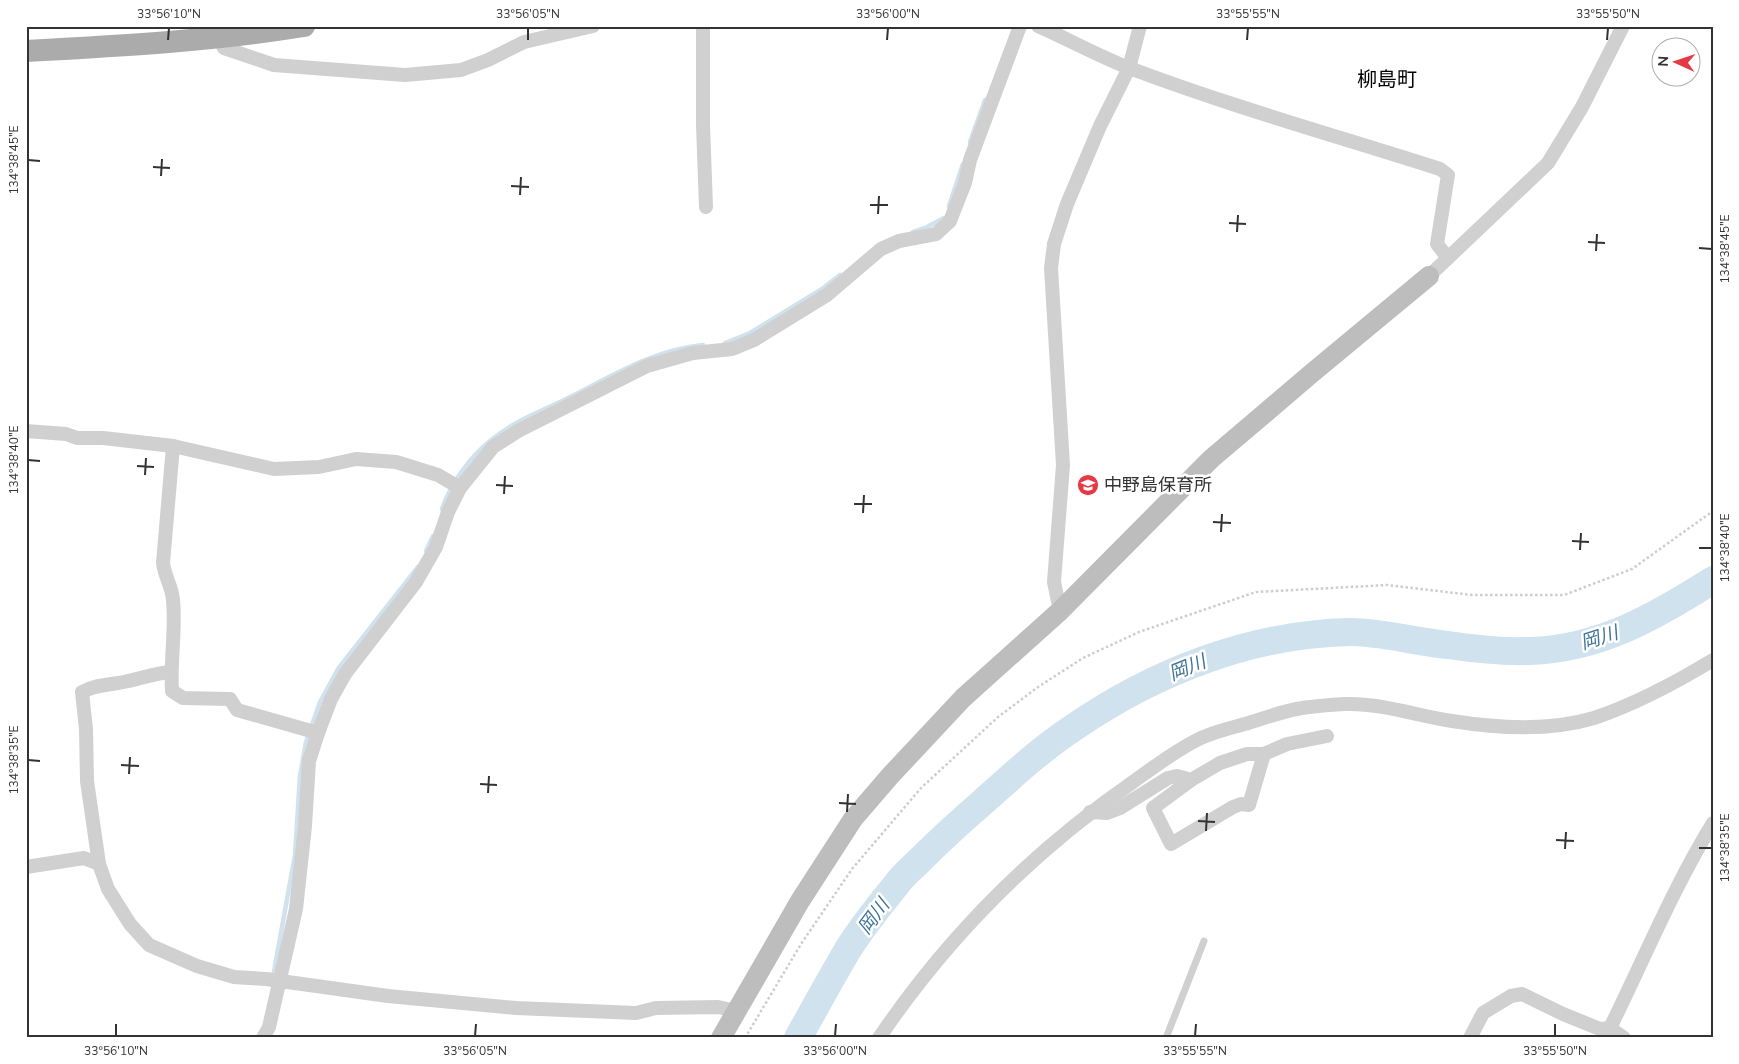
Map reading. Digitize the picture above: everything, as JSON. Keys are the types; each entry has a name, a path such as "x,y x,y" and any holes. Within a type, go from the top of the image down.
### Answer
{"main road":[{"path":"26,51 164,44 290,27"}],"street":[{"path":"219,38 224,48 274,65 405,75 461,70 488,60 524,42 593,26"},
{"path":"704,26 702,125 706,207"},
{"path":"263,1038 269,1027 296,909 305,826 309,761 318,733 331,699 345,674 416,582 436,547 448,512 460,488 494,447 518,431 647,366 693,353 732,349 754,340 827,295 881,249 899,241 936,234 950,221 965,183 970,160 1020,26"},
{"path":"1038,26 1129,68 1216,99 1440,169 1448,175 1437,244 1448,258"},
{"path":"1060,611 1054,582 1064,465 1052,268 1054,244 1067,204 1100,126 1129,68 1140,26"},
{"path":"722,1038 800,901 853,819 890,776 963,698 1060,611 1211,459 1429,276 1548,163 1582,107 1623,26"},
{"path":"26,431 66,434 77,438 103,438 173,446 274,469 319,467 356,459 396,462 438,475 460,488"},
{"path":"173,446 163,564 165,578 172,587 172,690 183,698 230,699 237,710 318,733"},
{"path":"879,1038 961,931 1006,884 1090,812 1199,739 1297,709 1348,704 1389,708 1452,721 1490,725 1510,727 1557,725 1592,718 1635,701 1681,679 1713,660"},
{"path":"171,672 90,687 82,692 86,729 87,781 99,864 108,890 130,924 149,945 197,966 234,977 280,980 388,996 516,1008 636,1012 656,1008 718,1007 736,1011"},
{"path":"1264,754 1249,805 1241,804 1233,807 1170,844 1153,808 1191,780 1220,763 1247,754 1264,754 1287,744 1328,736"},
{"path":"1090,812 1107,813 1120,808 1168,778 1177,776 1191,780"},
{"path":"1610,1028 1665,910 1713,823"},
{"path":"26,867 84,858 99,864"},
{"path":"1470,1038 1483,1013 1511,996 1522,994 1600,1029 1610,1028 1624,1038"}],"lane":[{"path":"1166,1038 1204,941"}],"path":[{"path":"744,1038 800,944 852,869 921,788 998,717 1083,658 1139,632 1256,592 1387,585 1472,595 1564,596 1632,569 1713,511"}],"waterway":[{"path":"970,142 985,100"},
{"path":"949,206 963,164"},
{"path":"913,232 944,218"},
{"path":"725,343 750,333 822,289 840,275"},
{"path":"442,509 455,481 468,464 482,448 508,428 649,358 666,352 703,345"},
{"path":"426,551 433,536"},
{"path":"273,977 295,855 300,776 306,742 320,702 338,669 418,567"},
{"name":"岡川","path":"798,1038 852,942 898,882 959,823 1038,754 1073,728 1137,690 1170,674 1240,648 1313,634 1362,632 1436,644 1499,651 1556,649 1604,637 1649,618 1713,580"}],"place":[{"name":"中野島保育所","path":"1088,485"}],"district":[{"name":"柳島町","path":"1387,79"}]}
